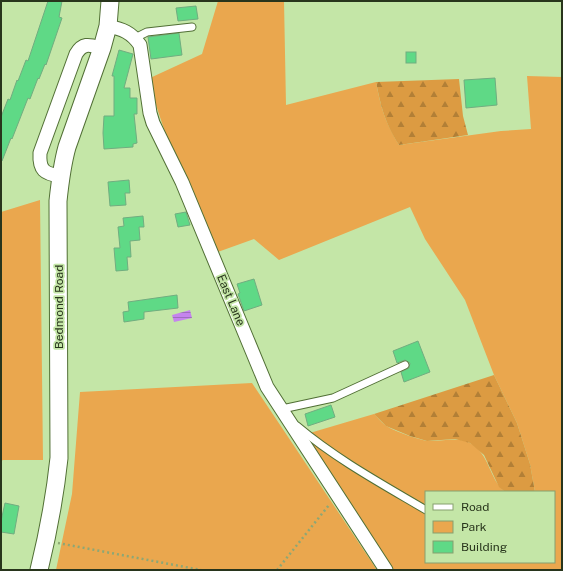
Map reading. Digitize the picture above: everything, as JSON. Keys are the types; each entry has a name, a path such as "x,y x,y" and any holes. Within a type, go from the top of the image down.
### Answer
{"street":[{"name":"Bedmond Road","path":"39,570 56,486 59,458 58,200 67,147 102,48 108,26 110,1"},
{"path":"108,26 122,29 135,38"},
{"name":"East Lane","path":"135,38 140,45 153,124 182,182 267,387 386,570"},
{"path":"61,176 50,174 43,170 40,162 40,152 79,48 86,45 102,48"}],"lane":[{"path":"135,38 147,32 192,27"},
{"path":"405,365 333,398 285,414 317,443 383,485 425,509"}],"path":[{"path":"277,570 338,495"},
{"path":"46,541 201,570"}],"green space":[{"path":"218,1 284,1 286,105 376,82 384,115 399,145 501,131 531,129 527,76 562,77 562,570 390,570 303,435 374,414 388,427 418,439 428,441 465,441 470,443 482,453 500,487 504,491 425,491 425,563 555,563 555,491 535,491 530,464 517,423 494,375 465,300 425,239 410,207 279,260 254,239 215,253 164,129 154,99 150,78 202,54"},
{"path":"459,79 463,116 468,135 399,145 384,115 376,82"},
{"path":"40,200 43,460 1,461 1,212"},
{"path":"494,375 517,423 530,464 535,491 504,491 499,487 484,455 470,443 455,439 427,441 410,436 386,426 374,414"},
{"path":"252,383 377,570 56,570 72,494 80,392"}],"shaded area":[{"path":"190,310 192,318 174,322 172,315"}],"building":[{"path":"48,1 62,1 59,17 62,18 46,65 45,64 39,79 38,78 30,99 28,98 12,139 11,138 1,161 1,117 8,99 10,100 26,60 28,61"},
{"path":"196,6 198,19 178,21 176,8"},
{"path":"179,33 182,55 151,59 148,37"},
{"path":"119,50 133,54 124,88 130,88 130,98 137,98 137,114 134,114 137,143 133,144 133,147 104,149 104,116 114,116 114,76 112,76"},
{"path":"406,52 416,52 416,63 406,63"},
{"path":"495,78 497,105 466,108 464,80"},
{"path":"129,180 130,193 125,193 126,205 110,206 108,182"},
{"path":"186,212 190,225 178,227 175,214"},
{"path":"143,216 144,227 139,227 140,240 130,241 131,257 127,257 128,270 116,271 114,248 120,248 118,227 124,226 123,218"},
{"path":"254,279 262,305 244,311 238,294 240,293 237,284"},
{"path":"177,295 178,308 144,312 144,319 124,322 123,312 129,311 128,302"},
{"path":"418,341 430,372 404,382 401,372 409,368 410,363 405,360 397,363 393,351"},
{"path":"331,405 335,417 308,426 305,414"},
{"path":"5,503 19,506 14,534 1,532 1,521"}]}
